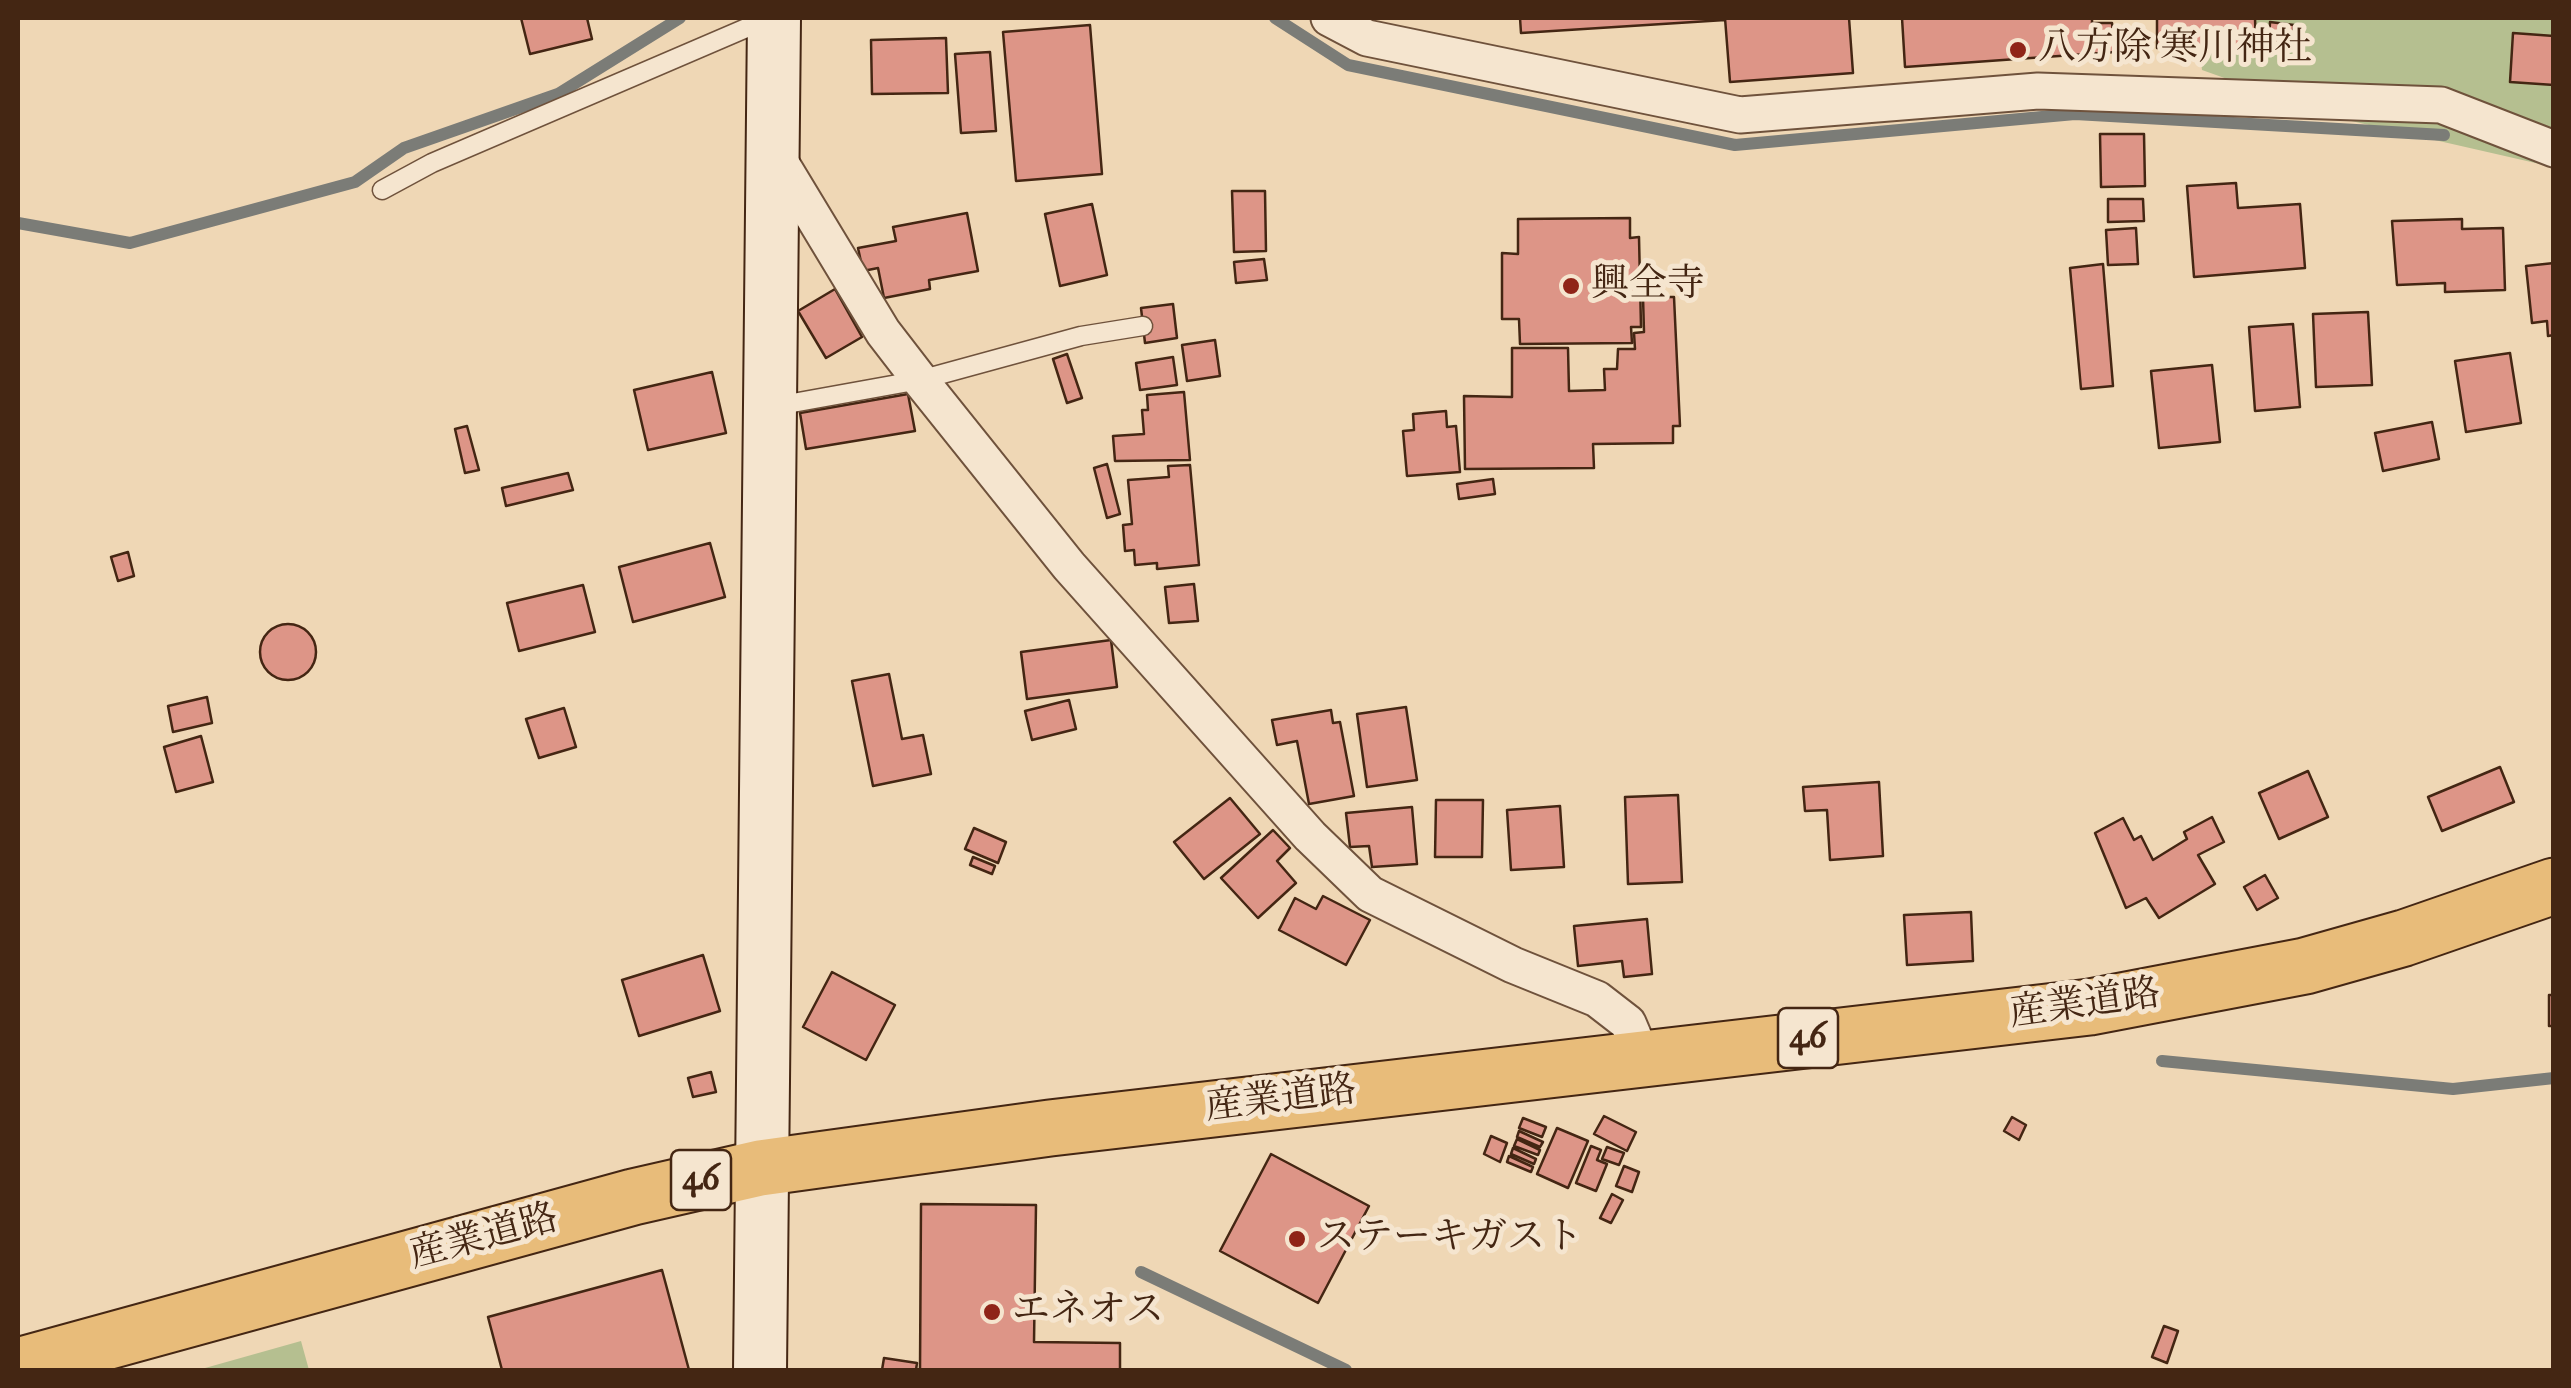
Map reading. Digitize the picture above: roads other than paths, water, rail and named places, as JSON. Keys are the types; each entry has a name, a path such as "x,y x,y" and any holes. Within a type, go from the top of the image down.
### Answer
{"main road":[{"name":"産業道路","path":"18,1366 633,1197 760,1168 864,1150 1642,1056 2090,1007 2242,981 2404,938 2554,886"}],"street":[{"path":"760,1370 772,18"},
{"path":"1330,18 1367,38 1740,115 2038,90 2441,105 2554,149"},
{"path":"772,150 883,332 920,380 1069,566 1310,836 1370,894 1514,965 1597,999 1628,1023 1642,1056"}],"lane":[{"path":"382,190 432,163 772,18"},
{"path":"771,407 920,380 1081,336 1143,326"}],"waterway":[{"path":"18,223 130,243 355,182 404,148 558,94 680,18"},
{"path":"1275,18 1348,65 1735,145 2075,114 2444,135"},
{"path":"2162,1061 2453,1089 2554,1078"},
{"path":"1141,1272 1346,1370"}],"place":[{"name":"八方除 寒川神社","path":"2018,50"},
{"name":"興全寺","path":"1571,286"},
{"name":"ステーキガスト","path":"1297,1239"},
{"name":"エネオス","path":"992,1312"}]}
